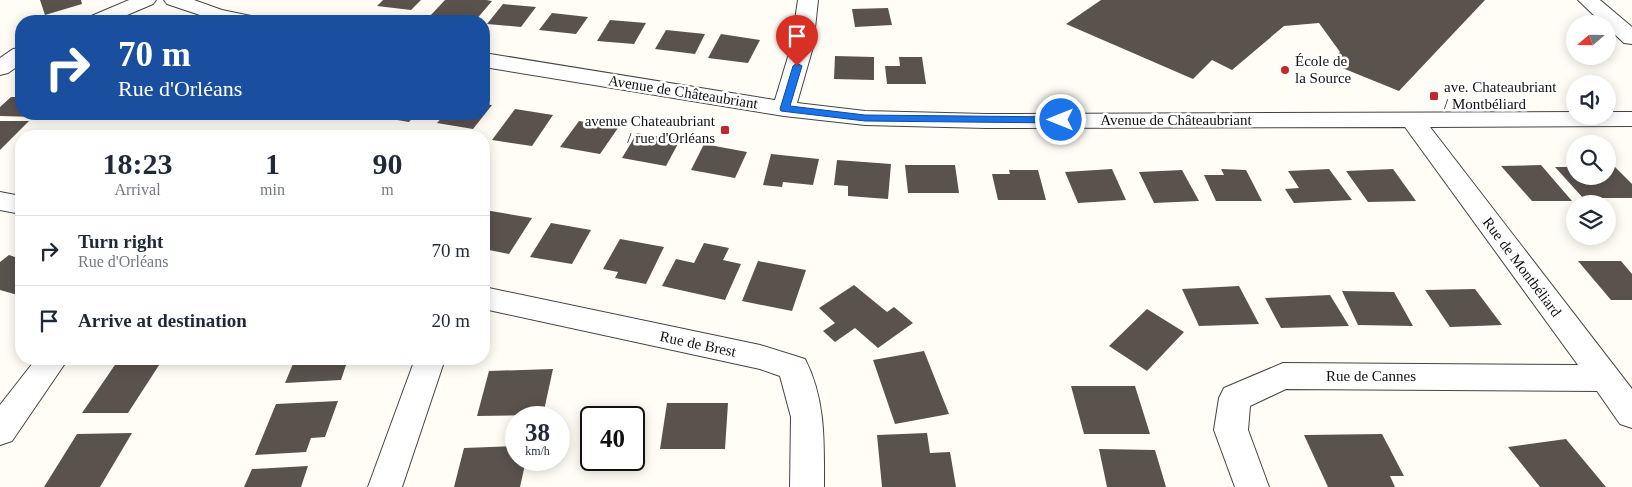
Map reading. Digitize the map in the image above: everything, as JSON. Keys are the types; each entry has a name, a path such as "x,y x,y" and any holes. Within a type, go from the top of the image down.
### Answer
{"street":[{"path":"110,15 146,0"},
{"path":"174,0 218,15"},
{"path":"784,109 802,48 808,0"},
{"path":"1588,0 1632,38"},
{"path":"0,68 15,58"},
{"name":"Avenue de Châteaubriant","path":"490,61 784,109 865,118 933,120 1632,119"},
{"name":"Rue de Montbéliard","path":"1412,120 1632,414"},
{"path":"0,201 15,204"},
{"name":"Rue de Brest","path":"490,299 760,357 794,368 807,417 807,487"},
{"path":"0,431 49,365"},
{"path":"385,487 428,365"},
{"name":"Rue de Cannes","path":"1252,487 1231,430 1235,398 1283,376 1605,378"}],"building":[{"path":"40,0 81,0 82,4 45,15"},
{"path":"383,0 421,0 411,10 377,6"},
{"path":"445,0 492,1 480,15 431,15"},
{"path":"1101,0 1485,0 1399,91 1330,63 1340,52 1319,23 1284,26 1232,70 1212,60 1193,79 1066,24"},
{"path":"503,4 536,7 521,27 490,24 490,20"},
{"path":"888,8 892,25 855,27 852,9"},
{"path":"552,13 588,17 576,34 539,30"},
{"path":"610,20 646,23 634,44 597,41"},
{"path":"666,30 705,34 695,54 655,49"},
{"path":"721,34 760,40 748,63 708,58"},
{"path":"835,56 874,57 874,80 834,79"},
{"path":"899,57 922,57 926,84 887,84 885,66 900,66"},
{"path":"11,97 15,97 15,116 0,116 0,107"},
{"path":"515,109 553,115 532,146 492,140"},
{"path":"440,120 480,120 473,129 437,123"},
{"path":"0,121 29,121 20,130 15,130 15,135 0,150"},
{"path":"579,121 618,128 600,154 560,147"},
{"path":"637,133 680,140 666,166 622,158"},
{"path":"704,144 747,152 735,178 691,170"},
{"path":"771,154 819,159 813,185 783,182 782,187 763,185"},
{"path":"837,160 891,164 888,199 848,196 848,186 834,185"},
{"path":"905,165 955,165 959,193 908,193"},
{"path":"1541,165 1567,195 1566,201 1532,201 1501,166"},
{"path":"1555,167 1566,167 1566,179"},
{"path":"1616,168 1632,184 1632,198 1616,198 1616,195 1580,195 1571,185 1616,185"},
{"path":"1112,169 1126,200 1078,203 1065,172"},
{"path":"1221,169 1246,170 1262,201 1216,201 1204,175 1224,175"},
{"path":"1329,169 1352,200 1294,203 1285,189 1299,188 1288,171"},
{"path":"1393,169 1416,201 1368,202 1346,171"},
{"path":"1009,170 1038,170 1046,200 998,200 992,174 1010,174"},
{"path":"1182,170 1199,201 1154,203 1139,172"},
{"path":"490,211 532,218 509,254 490,250"},
{"path":"551,223 591,230 572,264 530,257"},
{"path":"620,239 664,247 646,284 615,278 618,272 603,269"},
{"path":"704,243 729,248 723,260 741,264 725,300 662,286 676,259 694,263"},
{"path":"9,255 15,257 15,294 0,290 0,262"},
{"path":"758,261 806,270 792,311 742,301"},
{"path":"1578,261 1621,261 1632,274 1632,300 1611,300"},
{"path":"854,285 887,312 894,307 913,323 878,348 855,328 835,342 823,331 835,323 819,308"},
{"path":"1239,286 1259,324 1199,326 1182,289"},
{"path":"1475,289 1502,325 1450,327 1425,290"},
{"path":"1342,291 1394,292 1413,326 1358,325"},
{"path":"1330,295 1349,326 1281,328 1265,298"},
{"path":"1147,309 1184,332 1147,371 1109,346"},
{"path":"924,351 949,414 895,424 873,360"},
{"path":"115,365 159,365 128,413 82,413"},
{"path":"292,365 346,365 341,380 285,383"},
{"path":"553,369 545,406 505,406 505,416 477,416 489,371"},
{"path":"1071,386 1135,386 1150,434 1084,434"},
{"path":"338,401 325,437 311,438 306,452 255,455 276,404"},
{"path":"667,403 728,403 725,449 660,449"},
{"path":"132,433 100,487 44,487 77,434"},
{"path":"927,433 930,453 950,452 956,487 882,487 877,435"},
{"path":"1382,434 1404,476 1390,476 1395,487 1328,487 1304,435"},
{"path":"1566,439 1606,487 1540,487 1508,447"},
{"path":"505,446 505,471 524,471 520,487 454,487 464,448"},
{"path":"1099,449 1155,450 1166,487 1107,487"},
{"path":"308,466 301,487 244,487 252,469"}],"place":[{"name":"École de la Source","path":"1285,70"},
{"name":"ave. Chateaubriant / Montbéliard","path":"1434,96"},
{"name":"avenue Chateaubriant / rue d'Orléans","path":"725,130"}],"route":[{"path":"797,66 784,109 865,118 1061,120"}]}
